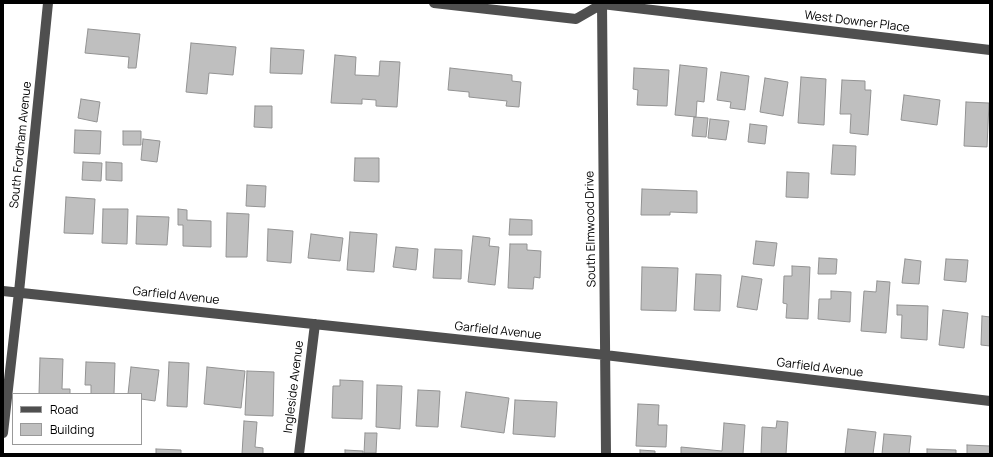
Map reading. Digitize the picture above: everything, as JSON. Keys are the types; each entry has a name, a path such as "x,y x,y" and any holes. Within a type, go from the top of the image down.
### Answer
{"street":[{"name":"South Fordham Avenue","path":"3,433 19,292 48,3"},
{"path":"434,3 576,19 601,3"},
{"name":"West Downer Place","path":"601,3 990,50"},
{"name":"South Elmwood Drive","path":"601,3 606,454"},
{"name":"Garfield Avenue","path":"3,291 605,355 990,401"},
{"name":"Ingleside Avenue","path":"299,454 315,324"}],"building":[{"path":"88,29 140,34 136,68 128,68 129,57 85,53"},
{"path":"191,43 236,47 233,75 209,73 207,94 186,92"},
{"path":"271,48 304,50 302,74 270,73"},
{"path":"335,55 356,57 355,75 379,76 380,61 400,62 397,107 376,106 376,100 362,99 362,104 331,103"},
{"path":"680,65 707,68 704,102 697,101 696,117 675,115"},
{"path":"450,68 512,75 512,81 521,82 519,107 506,106 507,101 469,97 469,92 448,90"},
{"path":"634,68 669,70 667,106 637,105 638,90 633,89"},
{"path":"721,72 749,76 745,110 730,108 731,102 717,100"},
{"path":"801,77 826,79 824,125 798,123"},
{"path":"765,78 788,82 783,116 760,112"},
{"path":"842,80 865,81 865,90 871,90 868,135 850,133 851,114 840,114"},
{"path":"904,95 940,100 937,125 901,120"},
{"path":"81,99 100,102 97,122 78,118"},
{"path":"966,102 989,103 987,147 964,146"},
{"path":"255,106 272,106 272,128 254,127"},
{"path":"694,117 708,118 706,137 692,136"},
{"path":"710,119 729,121 726,140 708,138"},
{"path":"750,124 767,126 765,144 748,142"},
{"path":"75,130 101,131 100,154 74,153"},
{"path":"123,131 141,131 141,145 123,145"},
{"path":"143,139 160,141 157,162 141,160"},
{"path":"833,145 856,146 855,175 831,174"},
{"path":"355,158 379,158 379,182 354,181"},
{"path":"83,162 102,163 101,181 82,180"},
{"path":"106,162 122,163 122,181 106,180"},
{"path":"787,172 809,173 808,198 786,197"},
{"path":"247,185 266,186 265,207 246,206"},
{"path":"642,189 697,191 697,213 670,212 670,215 641,215"},
{"path":"66,197 95,199 93,234 64,233"},
{"path":"103,209 128,209 127,244 102,243"},
{"path":"178,209 187,210 187,220 211,221 211,247 183,246 183,225 178,225"},
{"path":"227,213 249,214 247,257 226,257"},
{"path":"137,216 169,217 167,245 136,244"},
{"path":"510,219 532,220 532,235 509,235"},
{"path":"268,229 293,231 291,263 267,261"},
{"path":"350,232 377,234 374,272 347,270"},
{"path":"311,234 343,238 340,261 308,258"},
{"path":"473,236 490,238 489,246 499,247 495,285 468,282"},
{"path":"756,241 777,243 774,266 753,264"},
{"path":"510,244 527,244 527,250 541,251 540,278 534,277 533,289 508,288"},
{"path":"396,247 418,249 416,270 393,267"},
{"path":"435,249 462,250 461,279 433,278"},
{"path":"819,258 837,259 836,274 818,274"},
{"path":"905,259 921,261 919,284 902,283"},
{"path":"946,259 968,260 966,282 944,280"},
{"path":"792,266 810,267 808,319 786,318 787,304 783,303 784,276 792,276"},
{"path":"642,267 678,268 676,311 641,310"},
{"path":"696,274 721,275 720,311 694,310"},
{"path":"742,276 762,279 757,310 737,307"},
{"path":"877,281 890,282 886,333 861,331 864,291 876,292"},
{"path":"831,291 851,292 850,322 818,319 819,299 831,299"},
{"path":"897,305 928,306 927,340 901,338 902,315 897,315"},
{"path":"943,310 968,313 964,348 939,345"},
{"path":"982,316 990,317 990,346 981,345"},
{"path":"40,358 63,359 62,389 70,389 70,393 39,393"},
{"path":"86,362 115,363 114,393 91,393 91,385 85,385"},
{"path":"169,362 189,363 187,407 167,406"},
{"path":"131,367 159,370 155,401 142,399 142,393 128,393"},
{"path":"207,367 245,371 241,408 204,404"},
{"path":"247,371 274,372 273,416 245,415"},
{"path":"340,380 363,381 362,419 332,418 333,386 340,386"},
{"path":"377,385 402,386 400,429 376,427"},
{"path":"418,390 440,391 438,427 416,426"},
{"path":"466,392 509,398 504,433 461,427"},
{"path":"515,400 557,402 555,437 513,434"},
{"path":"638,404 659,405 658,425 667,425 666,447 636,446"},
{"path":"244,421 257,422 255,447 263,448 263,454 242,454"},
{"path":"777,421 788,422 786,454 761,454 762,427 776,428"},
{"path":"724,423 745,425 743,454 681,454 681,447 722,451"},
{"path":"848,429 876,432 873,454 845,454"},
{"path":"365,433 377,433 376,453 364,453"},
{"path":"884,434 911,436 909,454 882,454"},
{"path":"967,445 990,446 990,454 967,454"},
{"path":"156,449 181,450 181,454 156,454"},
{"path":"927,449 956,450 956,454 927,454"},
{"path":"345,450 363,451 363,454 345,454"},
{"path":"640,450 655,451 655,454 640,454"}]}
